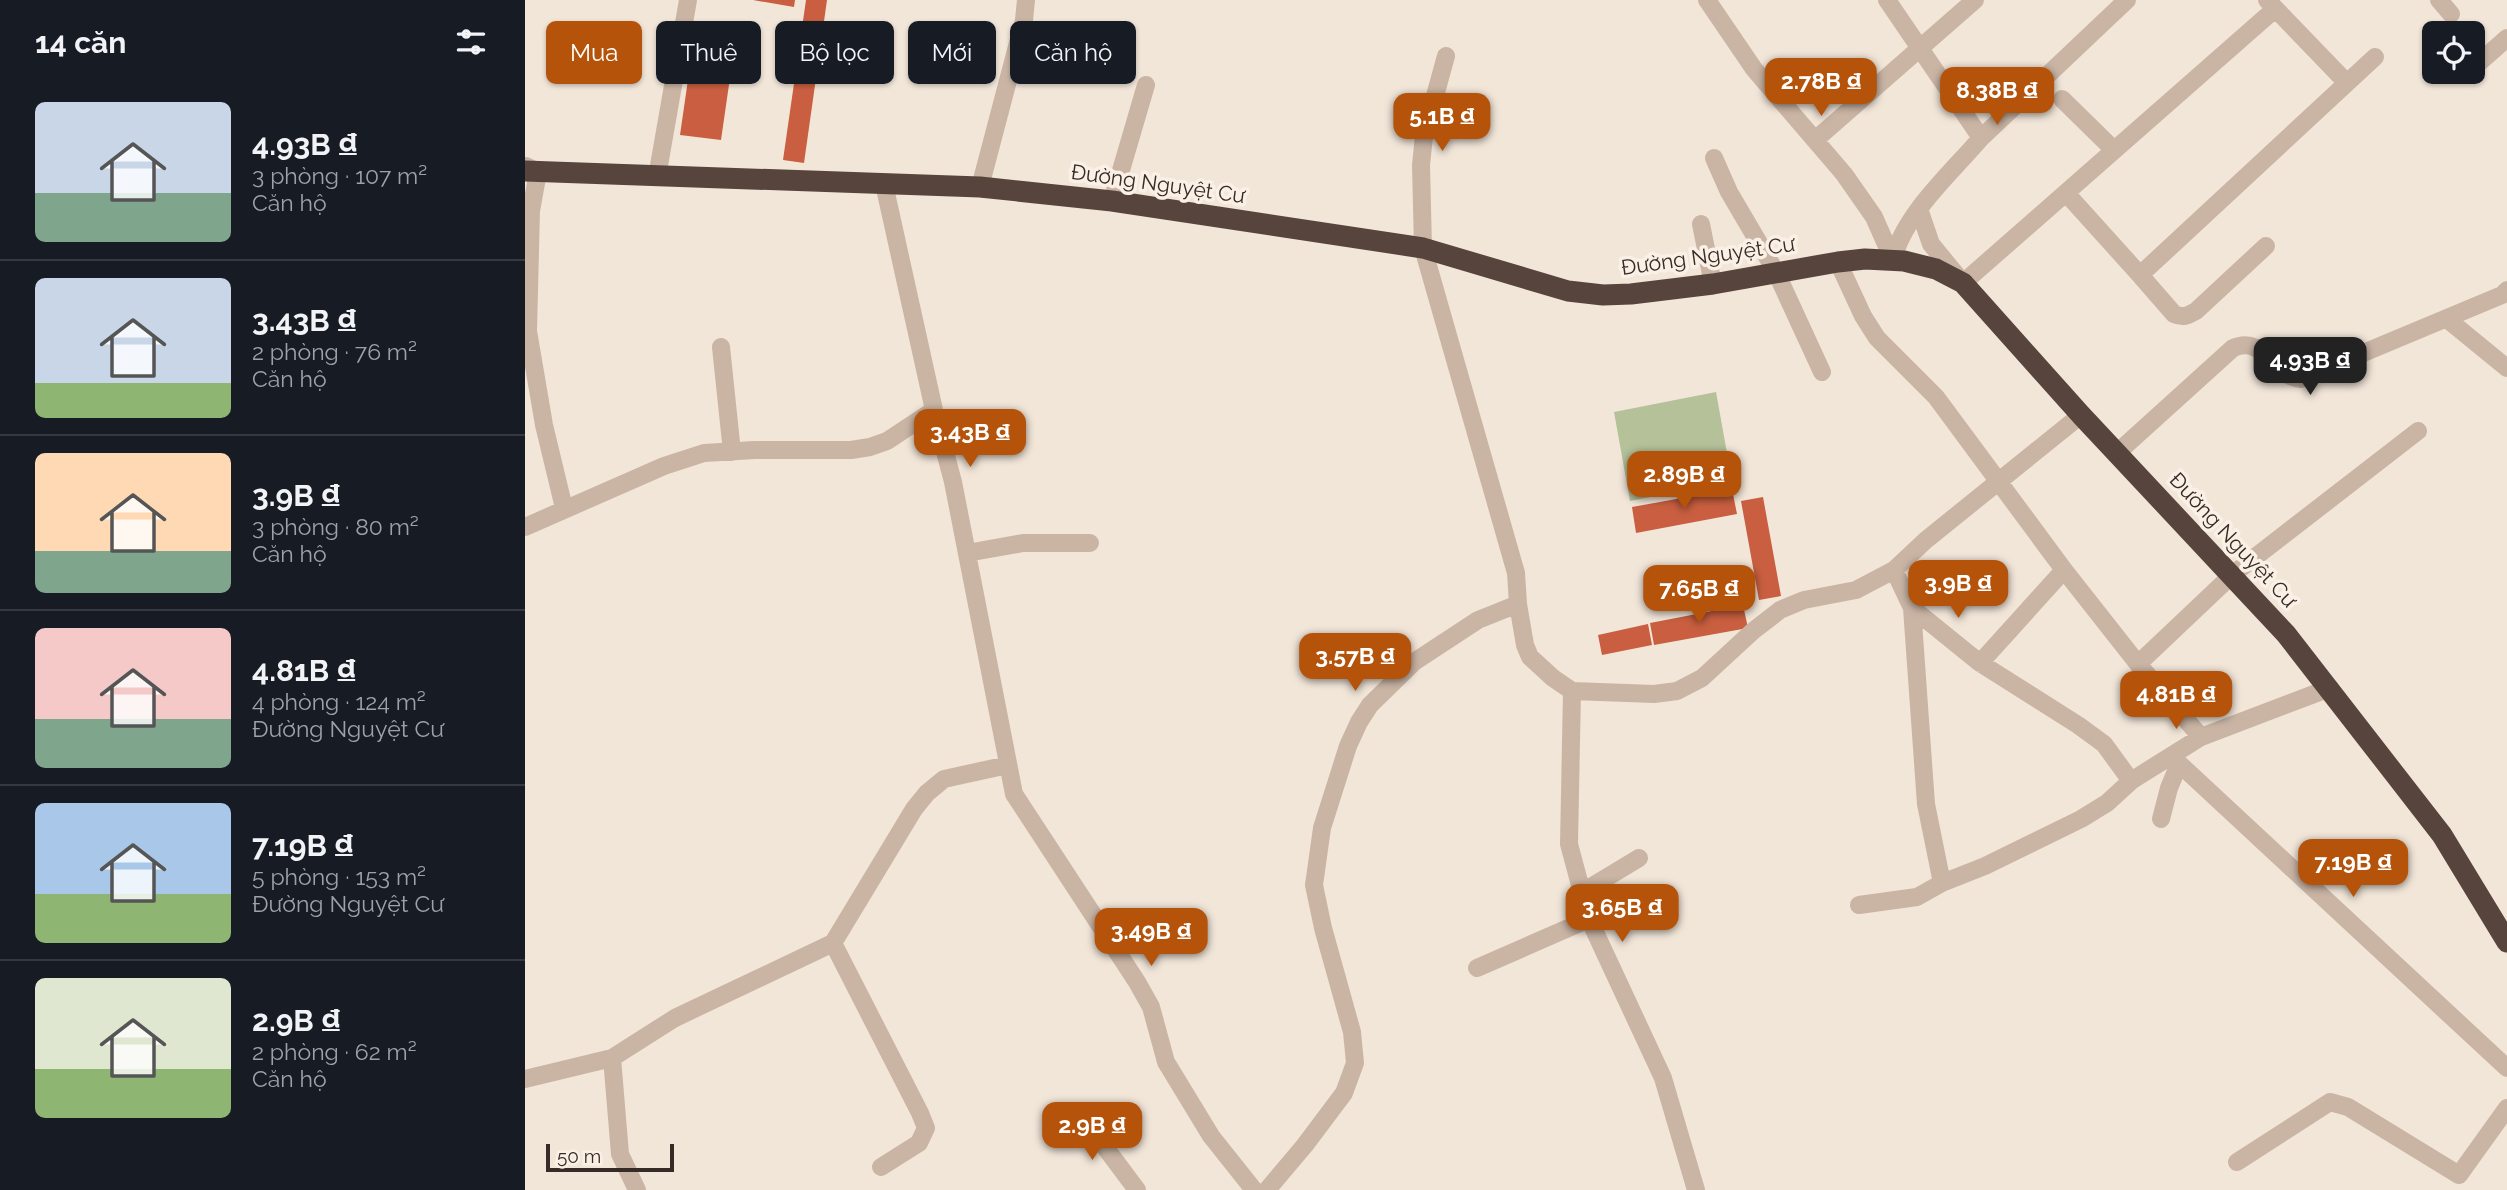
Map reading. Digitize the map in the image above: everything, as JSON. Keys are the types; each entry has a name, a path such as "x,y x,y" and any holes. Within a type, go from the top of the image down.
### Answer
{"highway":[{"name":"Đường Nguyệt Cư","path":"529,170 657,177 980,187 1112,201 1423,248 1568,290 1591,293 1631,294 1713,284 1838,262 1893,260 1928,266 1944,272 1963,284 2081,415 2286,634 2442,835 2507,942"}],"street":[{"path":"657,177 688,0"},
{"path":"980,187 1024,20 1026,0"},
{"path":"1707,0 1754,69 1844,174 1874,217 1893,260"},
{"path":"1887,0 1981,138"},
{"path":"1815,140 1975,0"},
{"path":"1893,260 1903,234 1919,209 1981,138 2127,0"},
{"path":"2439,0 2451,14"},
{"path":"1919,209 1931,244 1963,284 2271,5 2346,82"},
{"path":"2485,57 2507,38"},
{"path":"1446,56 1424,136 1421,165 1423,248 1516,573 1525,645 1530,657 1572,691 1654,694 1677,691 1702,678 1780,610 1804,600 1856,590 1894,570 1926,540 2081,415"},
{"path":"2140,275 2375,57"},
{"path":"1112,201 1146,85"},
{"path":"2062,99 2114,150"},
{"path":"1714,158 1729,192 1776,272 1822,372"},
{"path":"529,170 531,211 528,331 544,425 564,508"},
{"path":"884,184 934,410 953,482 1014,794 1137,982 1151,1007 1166,1062 1211,1136 1254,1190"},
{"path":"2066,193 2173,314 2180,317 2196,311 2266,246"},
{"path":"1701,224 1713,284"},
{"path":"1838,262 1863,316 1877,338 1936,397 2064,570 2138,664 2201,737"},
{"path":"2117,453 2239,345 2262,350 2287,375 2301,379 2447,319 2502,295 2507,290"},
{"path":"2447,319 2507,368"},
{"path":"721,347 732,452"},
{"path":"525,527 664,466 704,453 851,450 870,447 887,441 934,410"},
{"path":"2138,664 2232,575 2419,431"},
{"path":"967,554 1023,543 1090,543"},
{"path":"1894,570 1912,608 1926,804 1942,883"},
{"path":"1980,663 2064,570"},
{"path":"1268,1190 1344,1093 1355,1063 1352,1032 1323,928 1314,884 1322,828 1348,746 1370,705 1414,662 1478,620 1518,604"},
{"path":"1912,608 1980,663 2104,744 2131,781"},
{"path":"1859,905 1917,897 1942,883 1985,866 2081,820 2107,803 2131,781 2176,760 2201,737 2330,688"},
{"path":"1572,691 1569,844 1581,893 1589,919 1663,1078 1696,1190"},
{"path":"2161,820 2176,760"},
{"path":"2176,760 2507,1068"},
{"path":"525,1079 612,1058 675,1018 833,943 913,809 927,793 951,775 1008,765"},
{"path":"1581,893 1639,858"},
{"path":"1477,968 1589,919"},
{"path":"833,943 926,1128 919,1143 881,1167"},
{"path":"612,1058 620,1154 637,1190"},
{"path":"2237,1162 2330,1102 2348,1107 2460,1182 2507,1108"},
{"path":"1078,1111 1137,1190"}],"green space":[{"path":"1716,392 1732,481 1630,501 1614,412"}],"building":[{"path":"753,0 795,0 794,7"},
{"path":"806,0 827,0 824,21 803,21"},
{"path":"687,84 729,84 721,140 680,135"},
{"path":"794,84 815,84 804,163 783,160"},
{"path":"1732,489 1737,514 1636,533 1632,507"},
{"path":"1763,497 1781,596 1759,600 1741,501"},
{"path":"1743,605 1748,628 1654,645 1650,623"},
{"path":"1648,624 1652,645 1602,655 1598,635"}]}
